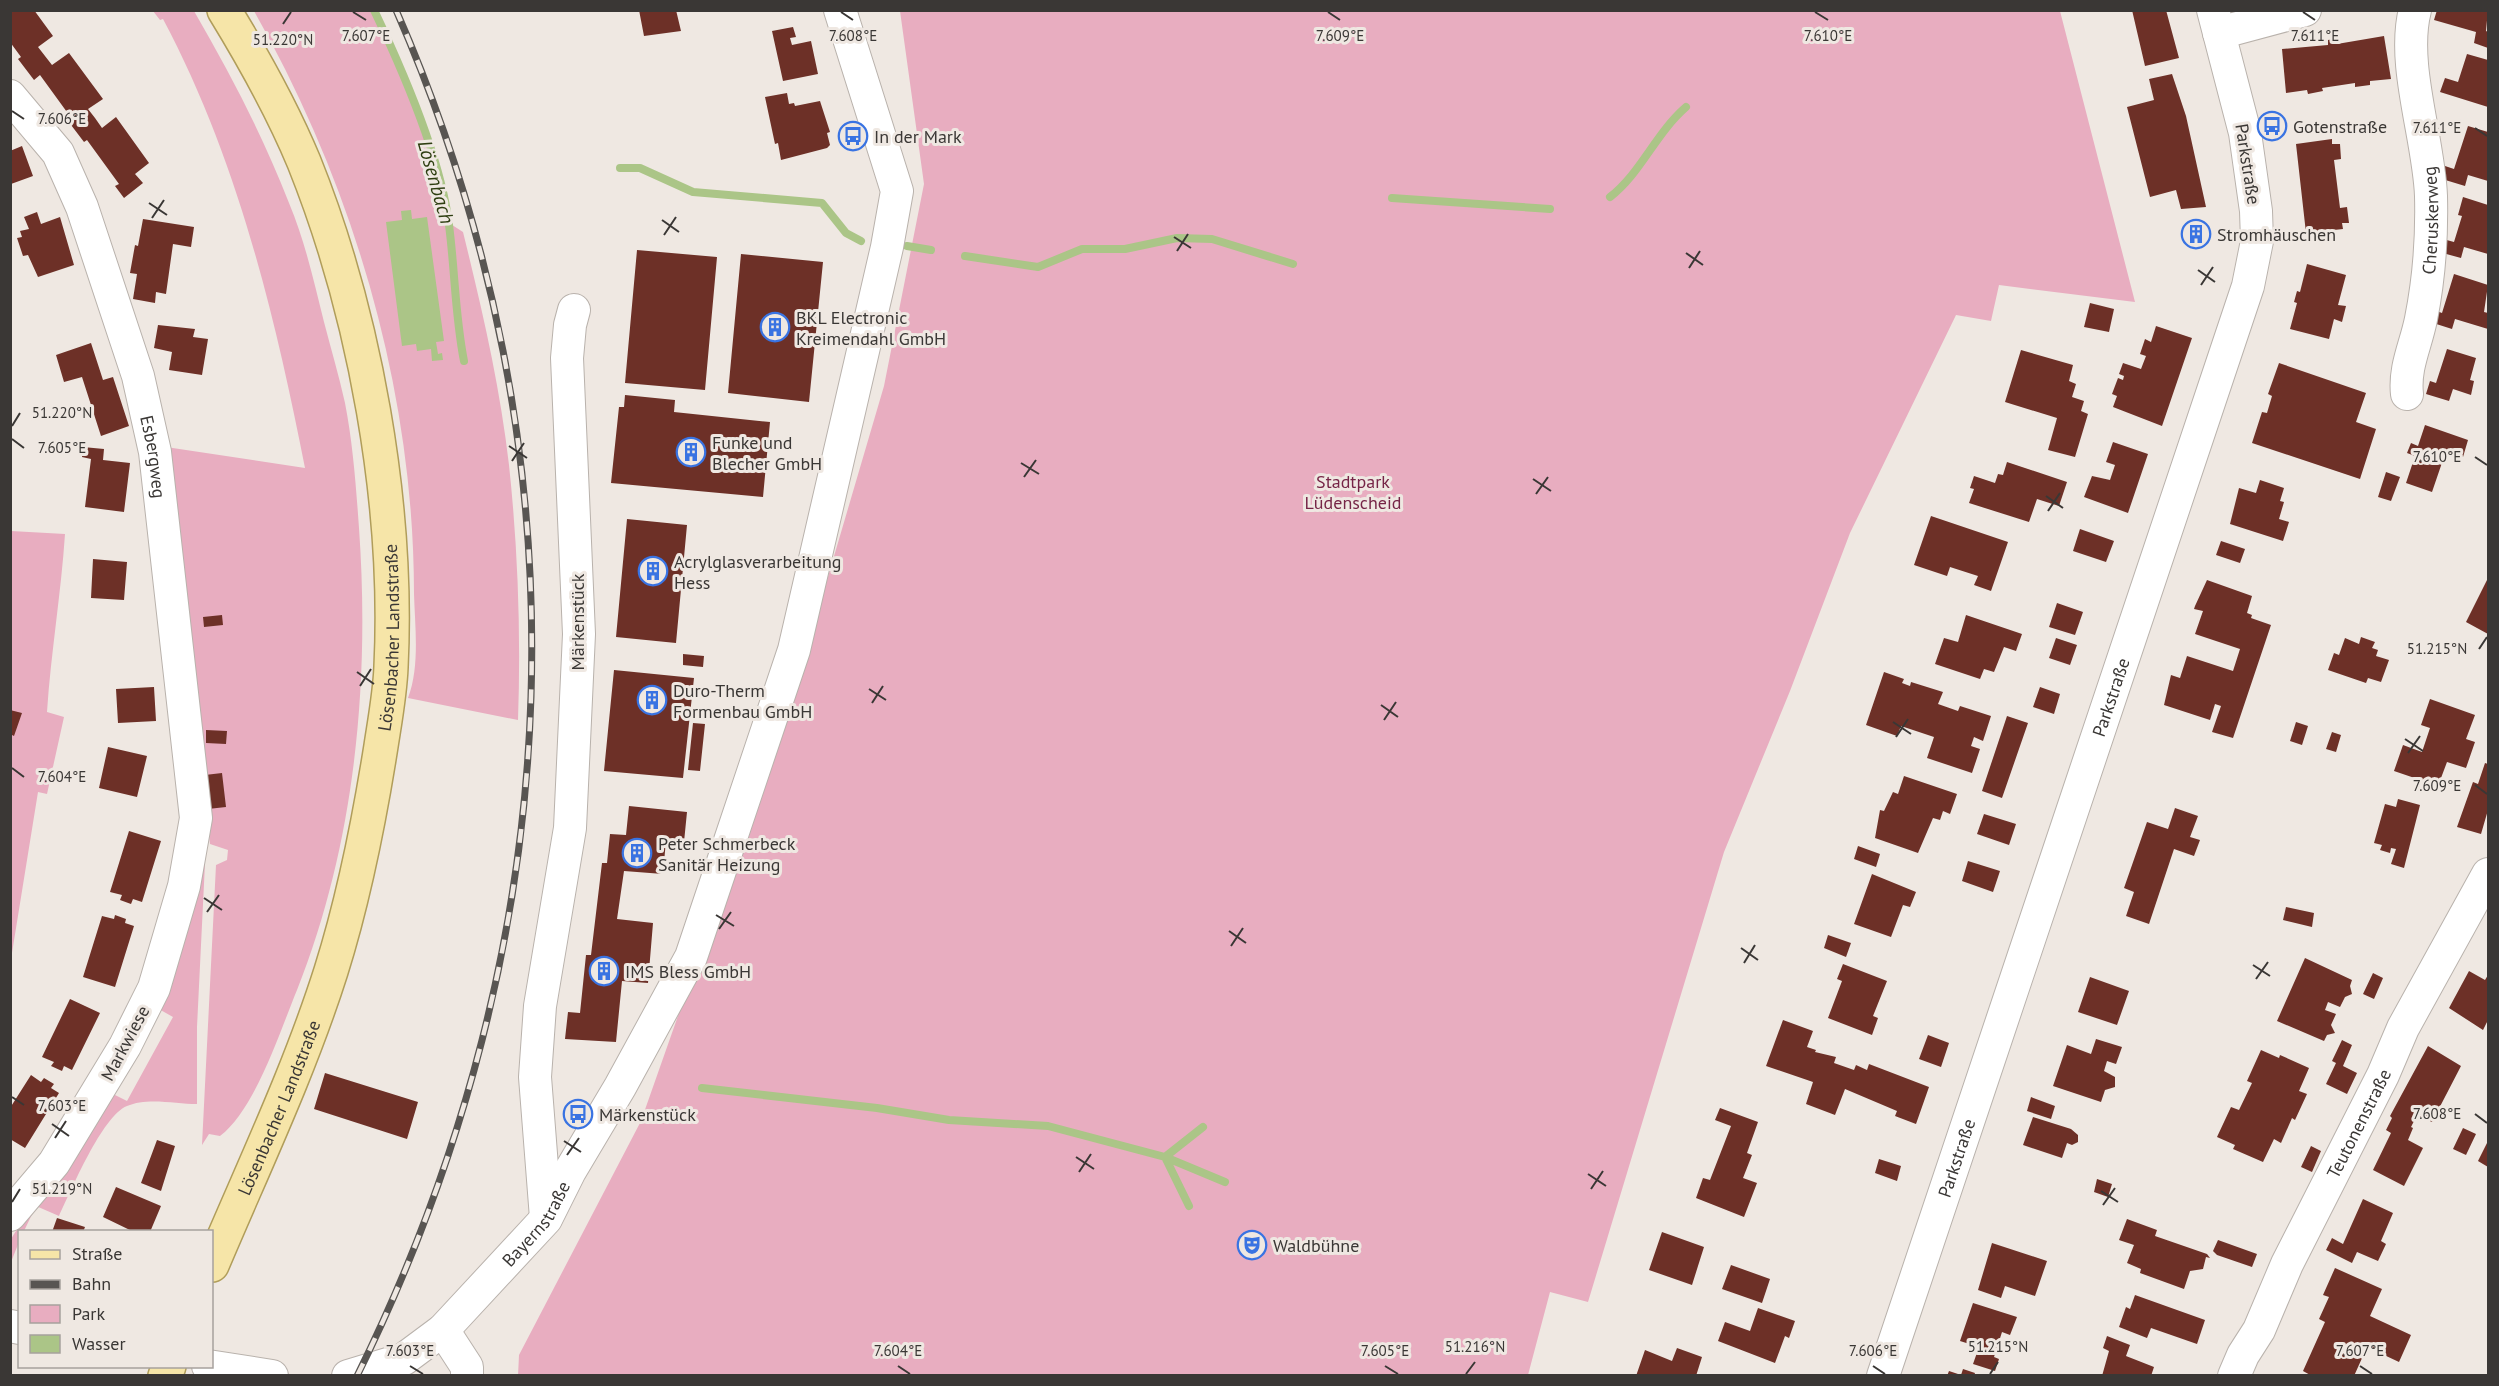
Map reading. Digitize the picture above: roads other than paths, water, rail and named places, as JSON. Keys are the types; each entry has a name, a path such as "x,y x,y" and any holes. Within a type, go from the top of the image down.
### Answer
{"main road":[{"name":"Lösenbacher Landstraße","path":"213,1263 313,1024 355,883 373,800 384,723 391,670 392,606 386,501 369,384 354,319 304,162 264,76 224,10"}],"street":[{"name":"Bayernstraße","path":"443,1330 546,1219 570,1171 620,1087 691,957 794,650 887,247 897,191 840,10"},
{"path":"2216,22 2305,10"},
{"name":"Cheruskerweg","path":"2407,394 2405,376 2421,320 2427,279 2431,196 2412,54 2411,25 2415,10"},
{"name":"Parkstraße","path":"1882,1376 2248,286 2257,241 2256,211 2245,133 2216,22"},
{"name":"Esbergweg","path":"10,96 58,153 82,207 138,376 151,427 194,784 196,818 190,848"},
{"name":"Märkenstück","path":"546,1219 535,1077 540,1006 570,828 579,634 567,358 574,310"},
{"name":"Markwiese","path":"10,1215 54,1163 95,1098 154,988 184,886 190,848"},
{"name":"Teutonenstraße","path":"2234,1376 2243,1355 2259,1330 2287,1264 2383,1075 2403,1028 2488,874"},
{"path":"348,1376 404,1359 443,1330 467,1367 467,1376"},
{"path":"213,1367 272,1376"}],"water":[{"path":"411,210 412,219 427,217 444,341 436,342 438,354 442,353 443,360 432,361 431,349 417,351 416,344 402,346 386,222 402,220 401,211"}],"waterway":[{"name":"Lösenbach","path":"374,10 419,116 445,199 464,361"},
{"path":"1610,197 1631,177 1665,129 1686,107"},
{"path":"620,168 640,168 693,192 822,203 846,233 861,241"},
{"path":"1392,198 1550,209"},
{"path":"965,256 1038,267 1082,249 1125,249 1177,238 1212,239 1293,264"},
{"path":"907,246 931,250"},
{"path":"702,1088 877,1108 949,1120 1048,1126 1165,1157 1225,1182"},
{"path":"1189,1206 1165,1157 1203,1127"}],"railway":[{"path":"357,1376 429,1210 482,1041 516,870 531,697 527,523 503,351 459,179 396,10"}],"place":[{"name":"Gotenstraße","path":"2272,126"},
{"name":"In der Mark","path":"853,136"},
{"name":"Stromhäuschen","path":"2196,234"},
{"name":"BKL Electronic Kreimendahl GmbH","path":"775,327"},
{"name":"Funke und Blecher GmbH","path":"691,452"},
{"name":"Acrylglasverarbeitung Hess","path":"653,571"},
{"name":"Duro-Therm Formenbau GmbH","path":"652,700"},
{"name":"Peter Schmerbeck Sanitär Heizung","path":"637,853"},
{"name":"IMS Bless GmbH","path":"604,971"},
{"name":"Märkenstück","path":"578,1114"},
{"name":"Waldbühne","path":"1252,1245"}],"park label":[{"name":"Stadtpark Lüdenscheid","path":"1353,491"}]}
